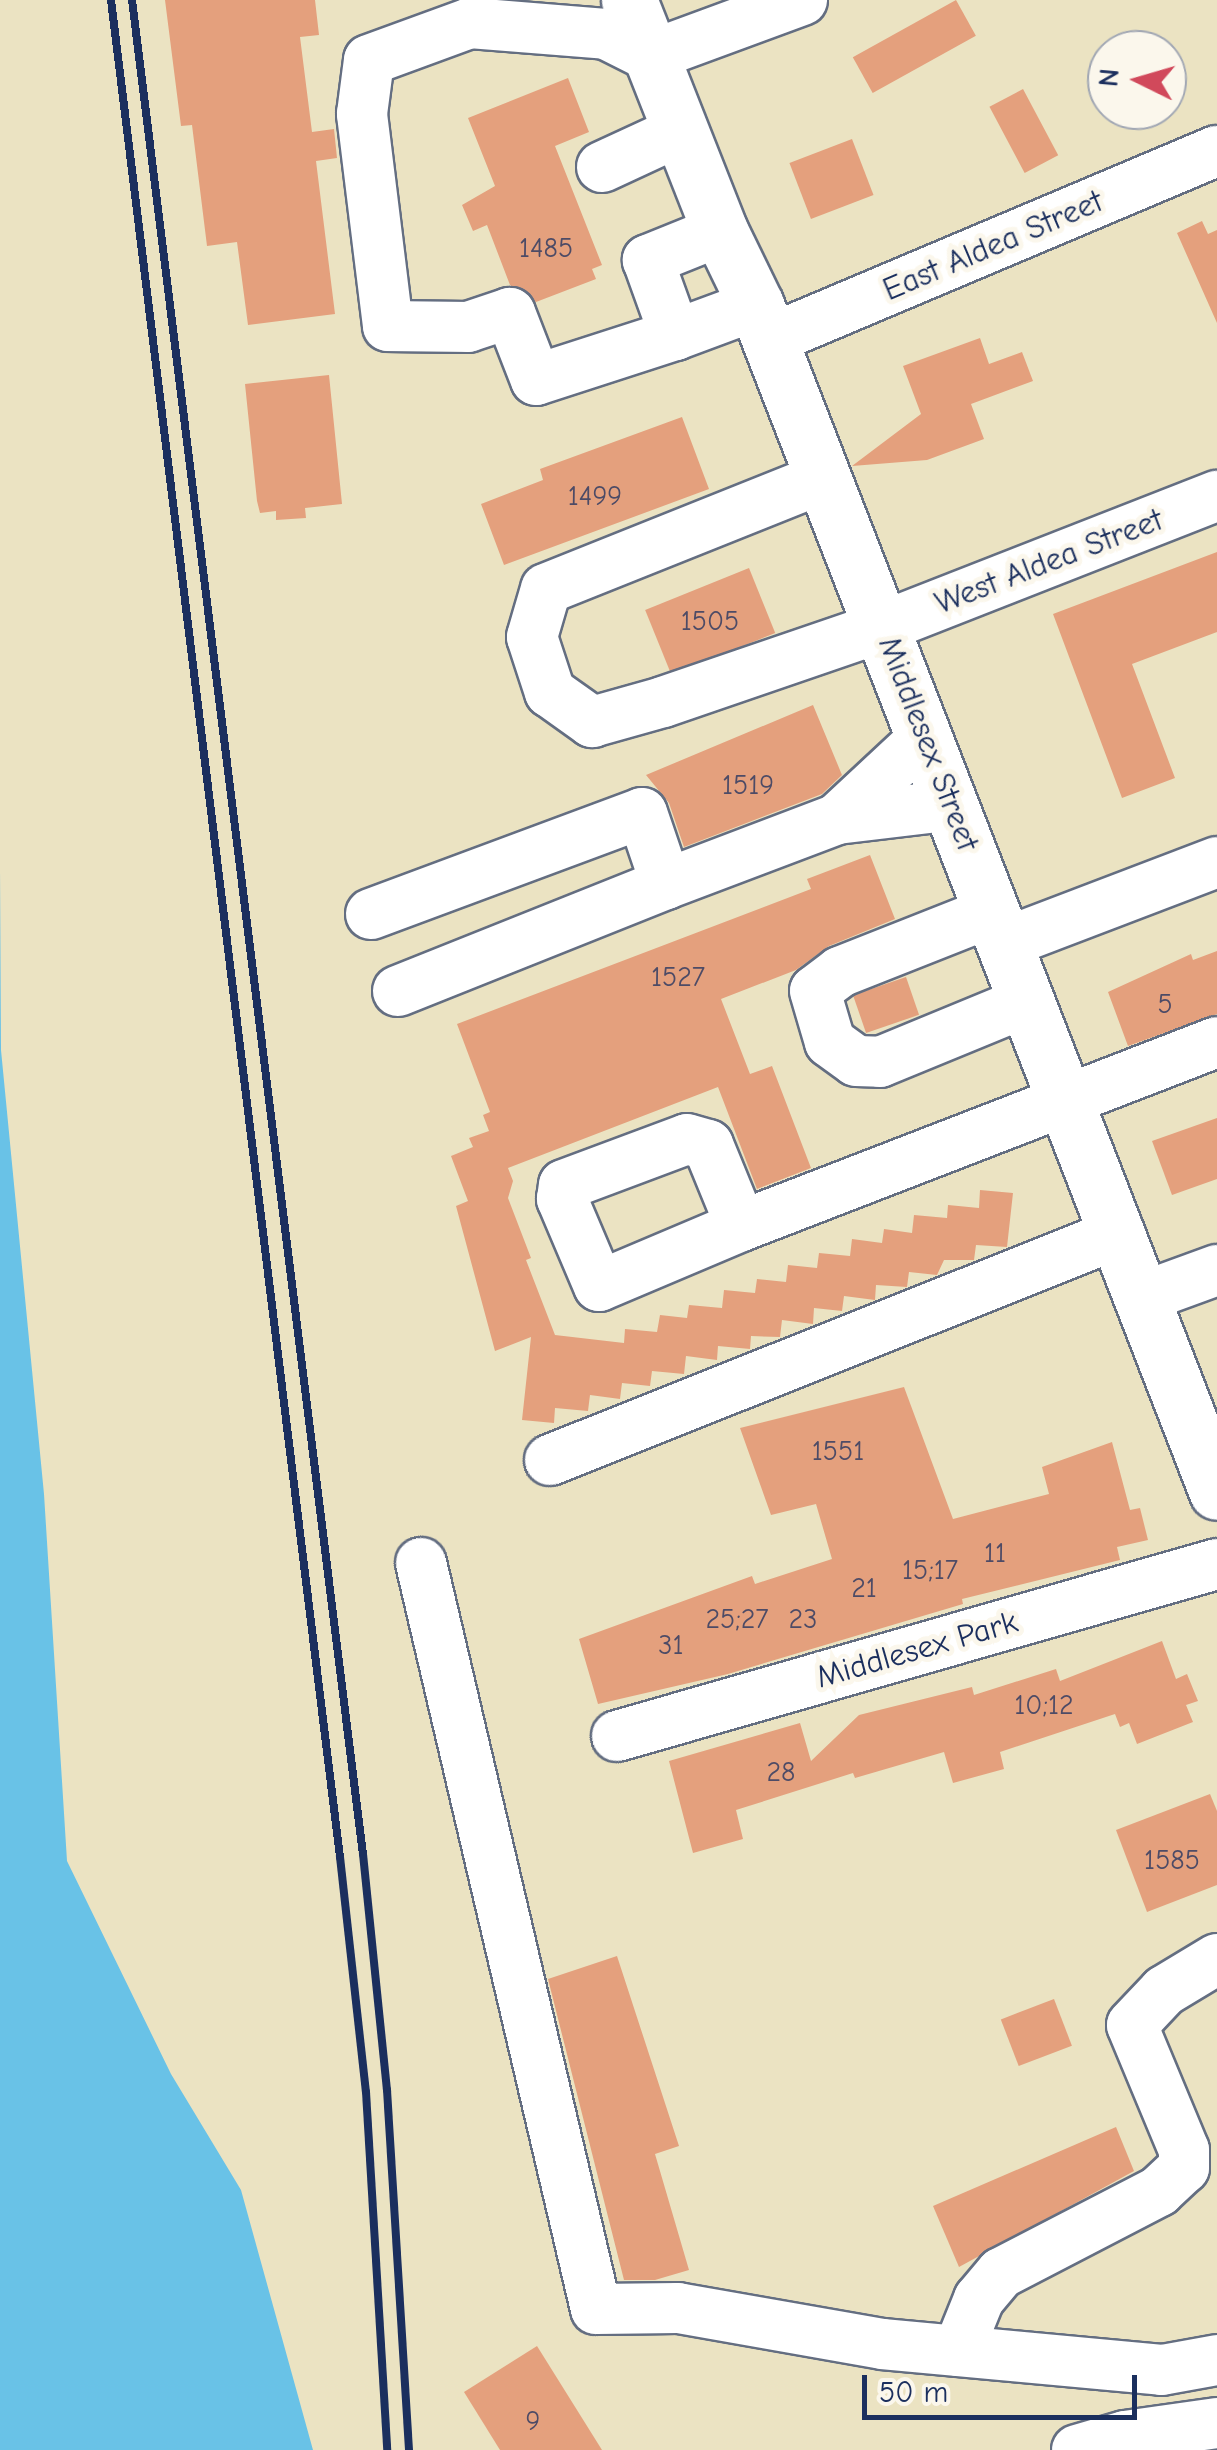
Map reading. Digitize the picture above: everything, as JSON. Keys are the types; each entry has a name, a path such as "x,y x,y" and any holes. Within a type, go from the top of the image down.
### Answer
{"main road":[{"name":"Middlesex Street","path":"629,0 720,230 763,323 1118,1233 1202,1403 1217,1492"}],"street":[{"path":"650,56 802,0"},
{"name":"East Aldea Street","path":"650,56 606,34 470,23 369,60 362,114 388,326 468,327 510,313 536,380 675,335 763,323 1217,151"},
{"path":"602,166 680,131"},
{"path":"675,335 648,260 720,230"},
{"name":"West Aldea Street","path":"824,478 546,589 532,637 550,692 592,722 882,627 1217,496"},
{"path":"837,820 925,737"},
{"path":"398,991 837,820 952,804"},
{"path":"372,914 642,813 666,884"},
{"path":"1028,1001 880,1062 856,1061 830,1042 815,991 840,972 1217,862"},
{"path":"741,1226 1217,1042"},
{"path":"550,1460 1118,1233"},
{"path":"1146,1296 1217,1270"},
{"path":"421,1563 596,2309 678,2308 967,2352 1162,2370 1217,2360"},
{"name":"Middlesex Park","path":"617,1736 1217,1564"},
{"path":"967,2352 979,2300 1000,2273 1159,2192 1184,2168 1184,2150 1132,2025 1164,1991 1217,1959"},
{"path":"1078,2450 1098,2441 1217,2424"}],"water":[{"path":"0,867 1,1050 44,1494 67,1861 171,2074 241,2190 313,2450 0,2450"}],"building":[{"path":"165,0 315,0 319,35 300,37 312,132 334,129 337,158 316,161 335,314 248,325 237,242 207,246 192,125 181,126"},
{"path":"956,0 976,36 873,93 853,57"},
{"path":"568,78 589,132 555,146 602,265 592,269 596,279 536,302 510,285 487,225 473,231 462,205 495,186 468,118"},
{"path":"1023,89 1058,155 1025,173 989,107"},
{"path":"852,139 874,195 811,219 789,163"},
{"path":"1202,221 1208,234 1217,230 1217,323 1177,233"},
{"path":"980,338 989,364 1022,352 1033,381 971,404 984,439 927,460 852,466 921,414 903,366"},
{"path":"329,375 342,504 305,508 306,518 276,520 276,511 260,513 257,501 245,384"},
{"path":"682,417 709,489 504,565 481,504 543,480 540,469"},
{"path":"1217,552 1217,632 1132,664 1175,778 1122,798 1053,614"},
{"path":"749,568 775,633 671,675 645,610"},
{"path":"813,705 842,775 822,794 684,847 669,803 646,775"},
{"path":"870,855 895,919 829,946 796,970 721,999 750,1074 772,1066 811,1168 757,1189 718,1087 508,1168 513,1181 508,1198 531,1258 526,1260 555,1335 624,1343 625,1329 657,1332 660,1315 687,1318 689,1305 722,1308 724,1290 755,1293 757,1279 786,1282 788,1265 817,1268 819,1253 850,1256 852,1239 882,1243 884,1229 912,1233 914,1215 947,1218 948,1205 979,1208 980,1190 1013,1193 1007,1247 976,1245 974,1260 944,1260 937,1275 909,1272 907,1287 876,1285 875,1300 844,1296 842,1311 814,1308 813,1324 782,1320 780,1337 751,1336 750,1349 718,1346 717,1360 686,1356 684,1374 652,1371 650,1386 622,1383 620,1399 590,1395 588,1411 555,1408 554,1423 522,1420 531,1337 495,1351 456,1206 468,1201 451,1156 473,1147 469,1138 489,1131 483,1115 490,1112 457,1024 811,889 807,879"},
{"path":"1217,951 1217,1014 1128,1046 1108,992 1191,954 1193,960"},
{"path":"906,977 919,1015 866,1033 853,995"},
{"path":"1217,1118 1217,1179 1172,1195 1152,1141"},
{"path":"904,1387 953,1519 1049,1494 1042,1467 1112,1442 1130,1510 1140,1508 1148,1540 1117,1547 1120,1560 962,1599 963,1604 728,1674 598,1704 579,1639 752,1576 755,1584 832,1559 816,1504 771,1515 740,1428"},
{"path":"1162,1641 1176,1679 1187,1674 1198,1701 1186,1705 1193,1722 1137,1744 1129,1723 1120,1727 1115,1714 1000,1752 1004,1769 953,1783 944,1752 855,1778 853,1773 736,1810 743,1839 693,1853 669,1761 800,1723 811,1761 859,1715 972,1687 974,1695 1056,1669 1060,1681"},
{"path":"1210,1794 1217,1811 1217,1885 1147,1912 1116,1830"},
{"path":"617,1956 679,2146 655,2154 689,2270 655,2280 624,2280 548,1979"},
{"path":"1054,1999 1072,2046 1019,2066 1001,2019"},
{"path":"1116,2127 1134,2171 959,2267 933,2206"},
{"path":"537,2346 602,2450 500,2450 464,2392"}],"railway":[{"path":"111,0 340,1857 366,2092 387,2450"},
{"path":"132,0 363,1854 387,2090 409,2450"}]}
